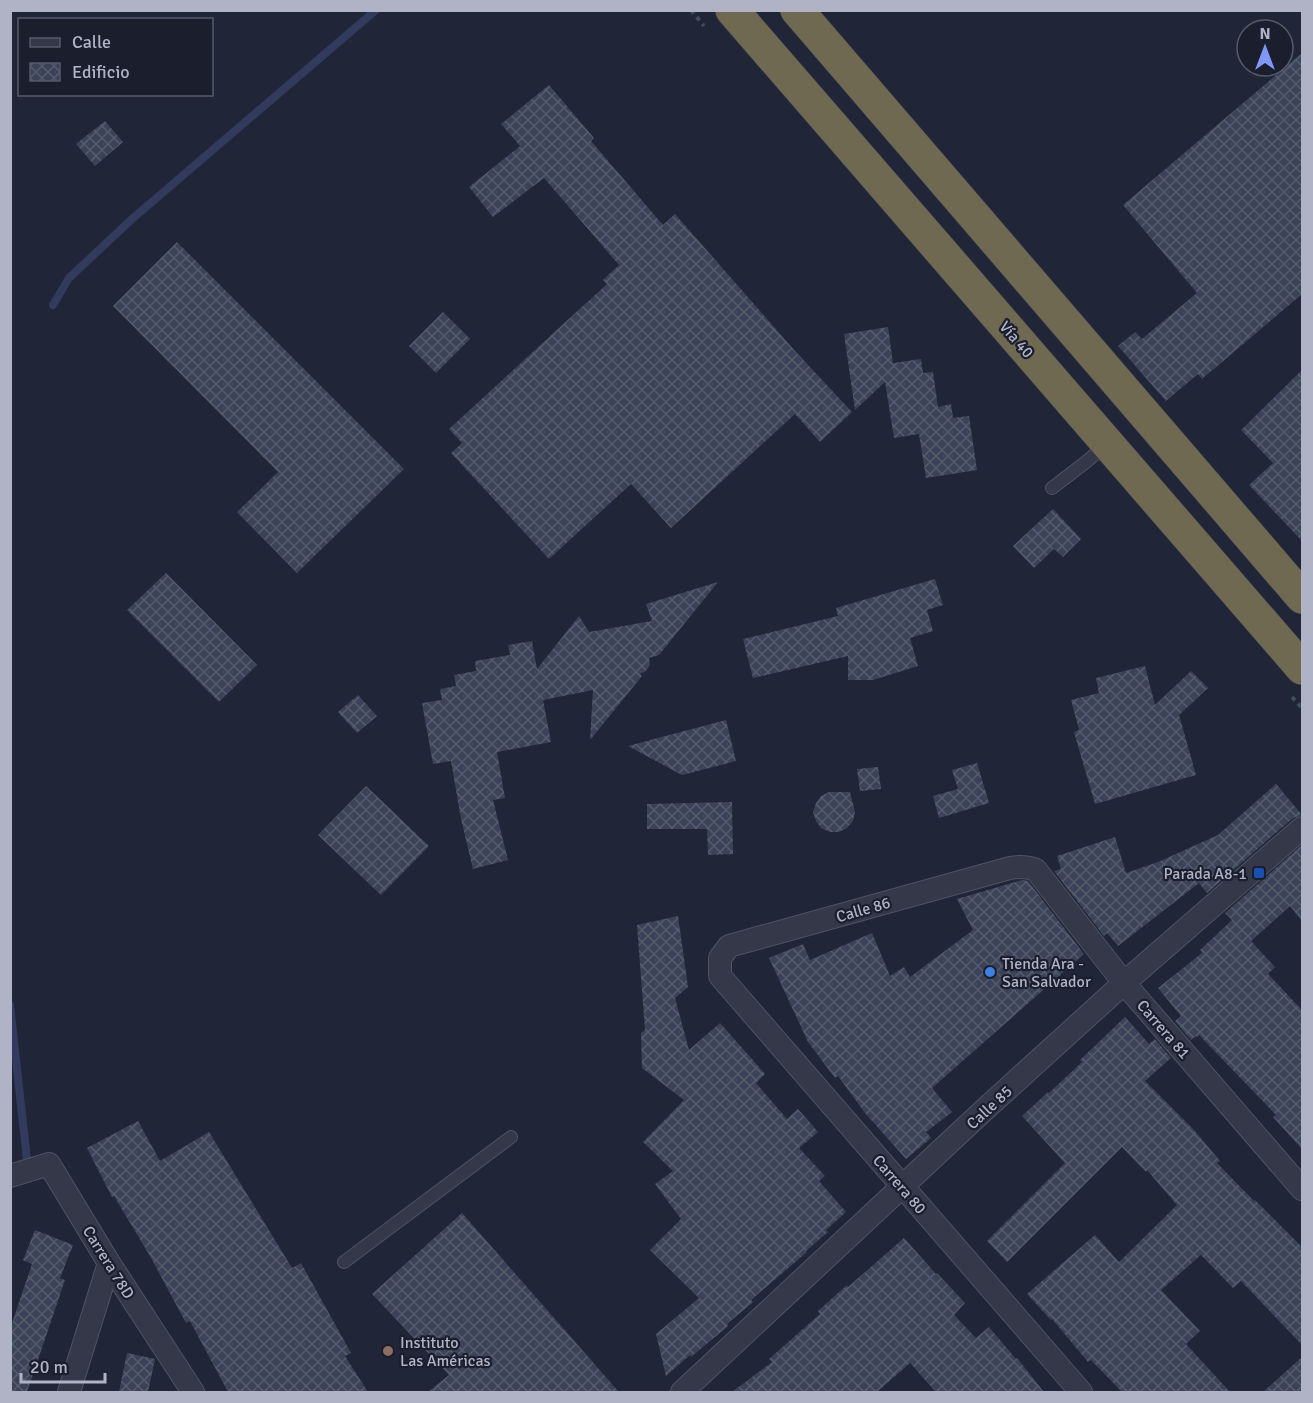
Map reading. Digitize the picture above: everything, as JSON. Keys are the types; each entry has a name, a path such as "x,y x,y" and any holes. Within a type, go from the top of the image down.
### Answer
{"highway":[{"name":"Vía 40","path":"732,10 1302,668"},
{"path":"797,10 1302,597"}],"street":[{"name":"Calle 85","path":"685,1392 903,1186 1124,983 1302,828"},
{"name":"Carrera 81","path":"1029,867 1036,870 1124,983 1302,1189"},
{"name":"Calle 86","path":"720,976 720,958 729,946 1010,868 1029,867"},
{"name":"Carrera 80","path":"720,976 1081,1392"},
{"name":"Carrera 78D","path":"10,1176 49,1164 109,1263 193,1392"},
{"path":"69,1392 109,1263"}],"lane":[{"path":"1052,488 1107,444"},
{"path":"344,1262 511,1137"}],"building":[{"path":"1302,53 1302,294 1202,379 1198,374 1166,401 1118,346 1135,332 1142,339 1197,293 1123,205 1273,78 1295,78 1295,59"},
{"path":"549,85 594,138 591,141 663,225 675,214 795,351 852,412 820,442 795,414 671,528 631,484 549,559 451,453 462,443 449,429 607,284 603,280 619,265 544,178 493,217 469,187 520,146 501,124"},
{"path":"105,121 123,142 95,166 76,144"},
{"path":"177,242 404,469 297,573 237,512 278,472 113,306"},
{"path":"443,312 470,339 436,373 409,346"},
{"path":"888,327 893,363 921,359 923,373 933,372 938,407 951,404 953,418 969,416 977,470 926,478 919,434 894,438 885,382 855,410 844,334"},
{"path":"1302,370 1302,541 1249,485 1273,463 1241,430"},
{"path":"1053,509 1081,539 1063,557 1054,549 1034,568 1013,546"},
{"path":"166,573 257,665 219,702 127,610"},
{"path":"935,579 943,605 927,610 933,631 910,638 918,666 873,680 848,680 848,656 753,678 743,639 838,616 836,608"},
{"path":"718,582 659,655 649,658 650,665 645,672 640,673 642,676 590,740 593,690 543,700 551,742 497,752 505,798 493,800 508,860 473,869 451,761 433,764 422,703 442,700 440,689 456,686 454,675 476,671 475,661 510,655 508,645 532,641 537,669 579,616 589,632 652,621 646,604"},
{"path":"1145,666 1155,705 1191,671 1208,688 1179,715 1196,775 1095,804 1074,732 1079,730 1071,700 1099,693 1096,678"},
{"path":"358,695 377,716 357,733 338,712"},
{"path":"726,720 736,761 682,775 628,746"},
{"path":"977,763 989,803 939,818 933,796 958,789 952,770"},
{"path":"878,767 881,789 860,791 857,769"},
{"path":"1276,784 1302,815 1293,818 1207,893 1199,883 1118,946 1107,933 1104,936 1054,871 1061,869 1057,856 1115,837 1126,873 1158,862 1218,835"},
{"path":"366,786 429,846 381,895 318,835"},
{"path":"829,792 850,792 855,812 853,821 839,832 830,832 821,828 813,812 821,796"},
{"path":"732,802 733,854 708,855 707,829 647,829 647,804"},
{"path":"1302,845 1302,921 1290,906 1251,941 1275,967 1268,974 1302,1010 1302,1149 1273,1117 1276,1115 1199,1035 1191,1040 1175,1021 1181,1016 1158,988 1202,953 1200,950 1232,920 1225,913"},
{"path":"1022,880 1028,881 1084,954 932,1088 952,1112 926,1132 931,1138 906,1159 865,1113 838,1076 835,1078 808,1042 769,958 803,944 810,960 872,933 890,976 904,967 910,977 973,930 957,899"},
{"path":"678,916 688,987 675,998 689,1050 720,1023 765,1074 756,1083 787,1119 798,1109 818,1132 799,1148 825,1176 819,1181 846,1212 807,1252 751,1300 753,1302 727,1324 728,1326 666,1376 656,1334 699,1298 650,1250 681,1219 655,1184 673,1171 643,1142 684,1100 642,1068 641,1033 645,1030 637,925"},
{"path":"1125,1017 1149,1044 1155,1039 1171,1058 1145,1081 1194,1130 1220,1161 1217,1163 1302,1247 1302,1345 1241,1281 1233,1288 1201,1255 1161,1290 1200,1331 1186,1344 1230,1392 1122,1392 1091,1360 1088,1362 1052,1319 1027,1294 1095,1235 1119,1262 1177,1205 1147,1170 1146,1172 1122,1147 1007,1262 987,1241 1065,1163 1022,1116 1082,1062 1080,1060"},
{"path":"138,1121 160,1161 209,1132 292,1268 301,1263 351,1353 345,1356 368,1392 228,1392 190,1321 186,1323 150,1256 114,1196 112,1197 87,1148"},
{"path":"462,1213 619,1392 428,1392 449,1375 372,1294"},
{"path":"35,1230 73,1245 60,1278 65,1280 27,1392 10,1392 10,1329 32,1264 23,1260"},
{"path":"904,1238 965,1303 954,1315 976,1338 989,1327 1044,1392 936,1392 910,1363 877,1392 732,1392 772,1362 769,1359 820,1314 818,1311"},
{"path":"127,1353 155,1359 148,1392 119,1392"},
{"path":"1302,1357 1302,1392 1263,1392"}],"waterway":[{"path":"53,305 69,278 132,219 376,10"},
{"path":"10,1005 28,1169"}],"place":[{"name":"Parada A8-1","path":"1259,873"},
{"name":"Tienda Ara - San Salvador","path":"990,972"},
{"name":"Instituto Las Américas","path":"388,1351"}]}
